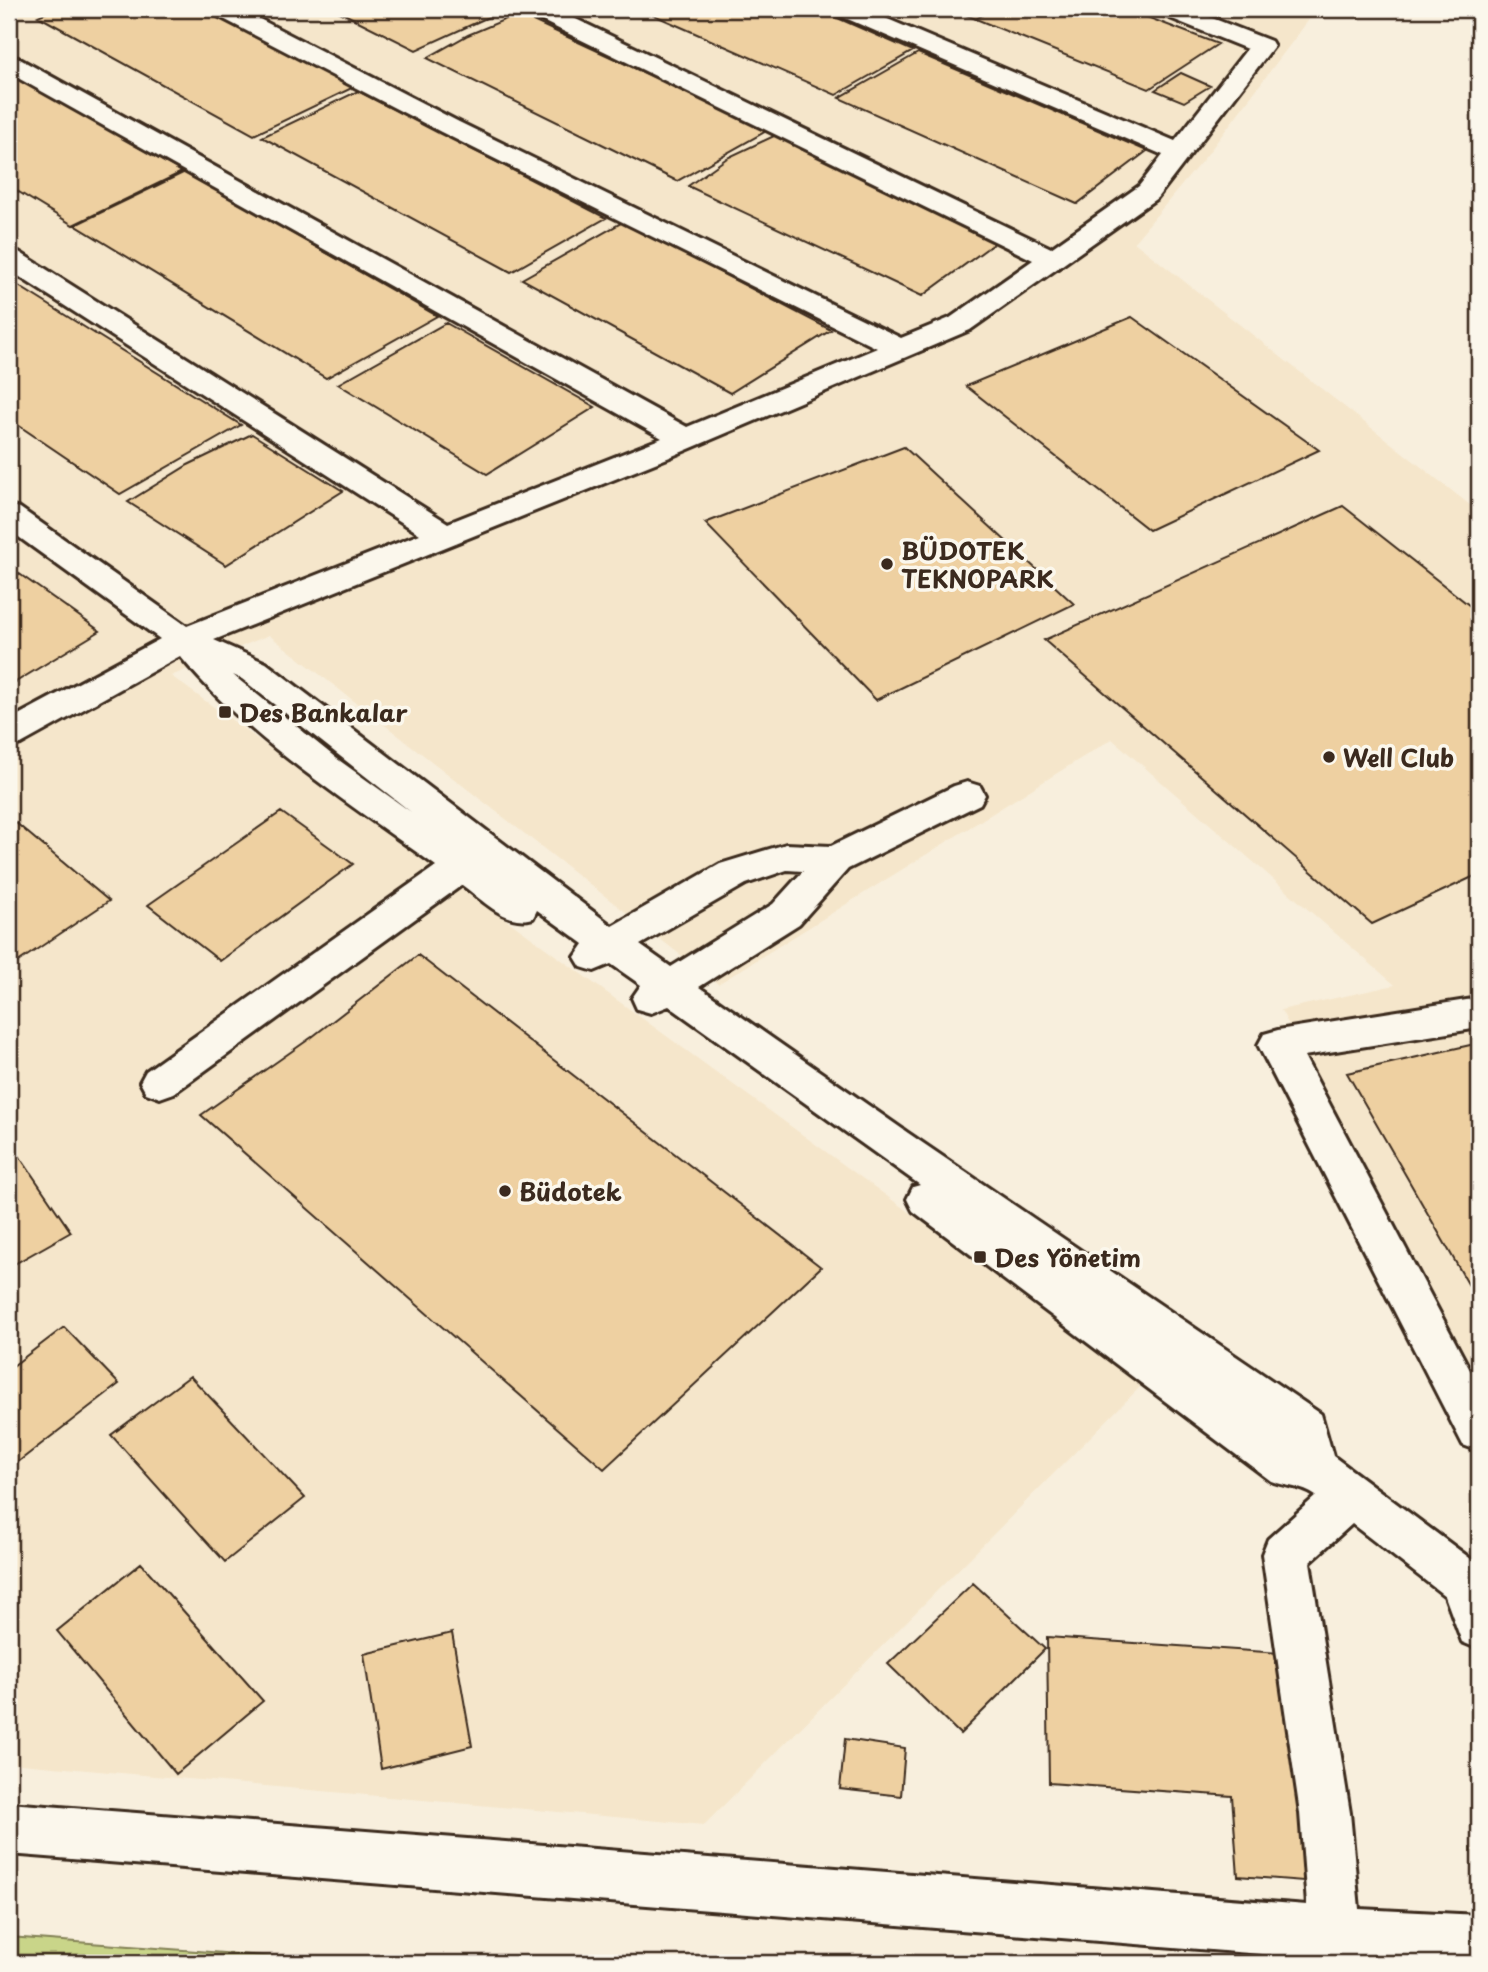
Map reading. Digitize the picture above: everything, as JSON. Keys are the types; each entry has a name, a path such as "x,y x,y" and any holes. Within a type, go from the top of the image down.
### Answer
{"street":[{"path":"222,9 450,127 901,349"},
{"path":"536,9 1052,259"},
{"path":"844,9 1179,152"},
{"path":"9,735 184,640 686,439 960,324 1147,192 1262,46 1168,9"},
{"path":"9,63 686,439"},
{"path":"9,258 444,535"},
{"path":"9,515 184,640 224,687 324,767 474,858 1103,1308 1287,1466 1313,1466 1474,1583 1479,1626"},
{"path":"660,992 786,914 835,860 967,795"},
{"path":"601,951 733,874 786,857 835,860"},
{"path":"160,1082 474,858"},
{"path":"1479,1013 1278,1045 1479,1431"},
{"path":"1335,1934 1325,1813 1285,1554 1351,1495"},
{"path":"9,1829 1335,1934 1479,1941"}],"shaded area":[{"path":"9,9 1317,9 1206,156 1134,242 1479,512 1479,1391 1281,1010 1395,985 1112,739 718,984 269,635 171,676 1144,1383 704,1825 9,1763"}],"green space":[{"path":"9,1937 356,1963 9,1963"}],"building":[{"path":"54,9 204,9 354,87 254,135 38,16"},
{"path":"334,9 506,9 416,50"},
{"path":"640,9 817,9 913,51 836,95"},
{"path":"950,9 993,9 976,19"},
{"path":"993,9 1126,9 1218,44 1149,89 976,19"},
{"path":"518,14 768,130 677,181 427,58 468,35"},
{"path":"918,53 1147,151 1077,204 839,98"},
{"path":"9,73 182,172 73,225 9,186"},
{"path":"1181,73 1210,86 1184,102 1155,90"},
{"path":"358,91 606,218 511,272 262,137"},
{"path":"776,135 1000,239 922,296 688,186 727,158"},
{"path":"185,172 437,316 326,378 75,225"},
{"path":"623,222 831,330 730,393 522,279"},
{"path":"9,280 241,425 120,494 9,419"},
{"path":"1132,317 1319,450 1149,530 966,386"},
{"path":"446,323 595,407 487,474 338,384"},
{"path":"252,434 343,491 226,565 128,502 188,465"},
{"name":"BÜDOTEK TEKNOPARK","path":"904,447 1074,604 876,700 705,523"},
{"name":"Well Club","path":"1343,506 1474,609 1479,606 1479,874 1372,924 1044,640"},
{"path":"9,569 100,631 9,686"},
{"path":"281,812 353,864 220,961 148,905"},
{"path":"9,817 109,901 9,968"},
{"name":"Büdotek","path":"418,955 821,1267 604,1469 201,1115 312,1037"},
{"path":"1479,1043 1479,1303 1347,1073"},
{"path":"9,1141 71,1232 9,1267"},
{"path":"64,1327 119,1384 9,1469 9,1369"},
{"path":"190,1376 305,1498 225,1562 111,1435"},
{"path":"141,1563 263,1701 176,1774 57,1631"},
{"path":"973,1583 1045,1649 960,1734 888,1664"},
{"path":"452,1633 472,1746 381,1769 364,1654"},
{"path":"1047,1637 1295,1654 1316,1882 1238,1876 1232,1796 1049,1783"},
{"path":"845,1739 905,1748 901,1796 840,1789"}],"place":[{"name":"BÜDOTEK TEKNOPARK","path":"887,564"},
{"name":"Des Bankalar","path":"225,712"},
{"name":"Well Club","path":"1329,757"},
{"name":"Büdotek","path":"505,1191"},
{"name":"Des Yönetim","path":"980,1257"}]}
